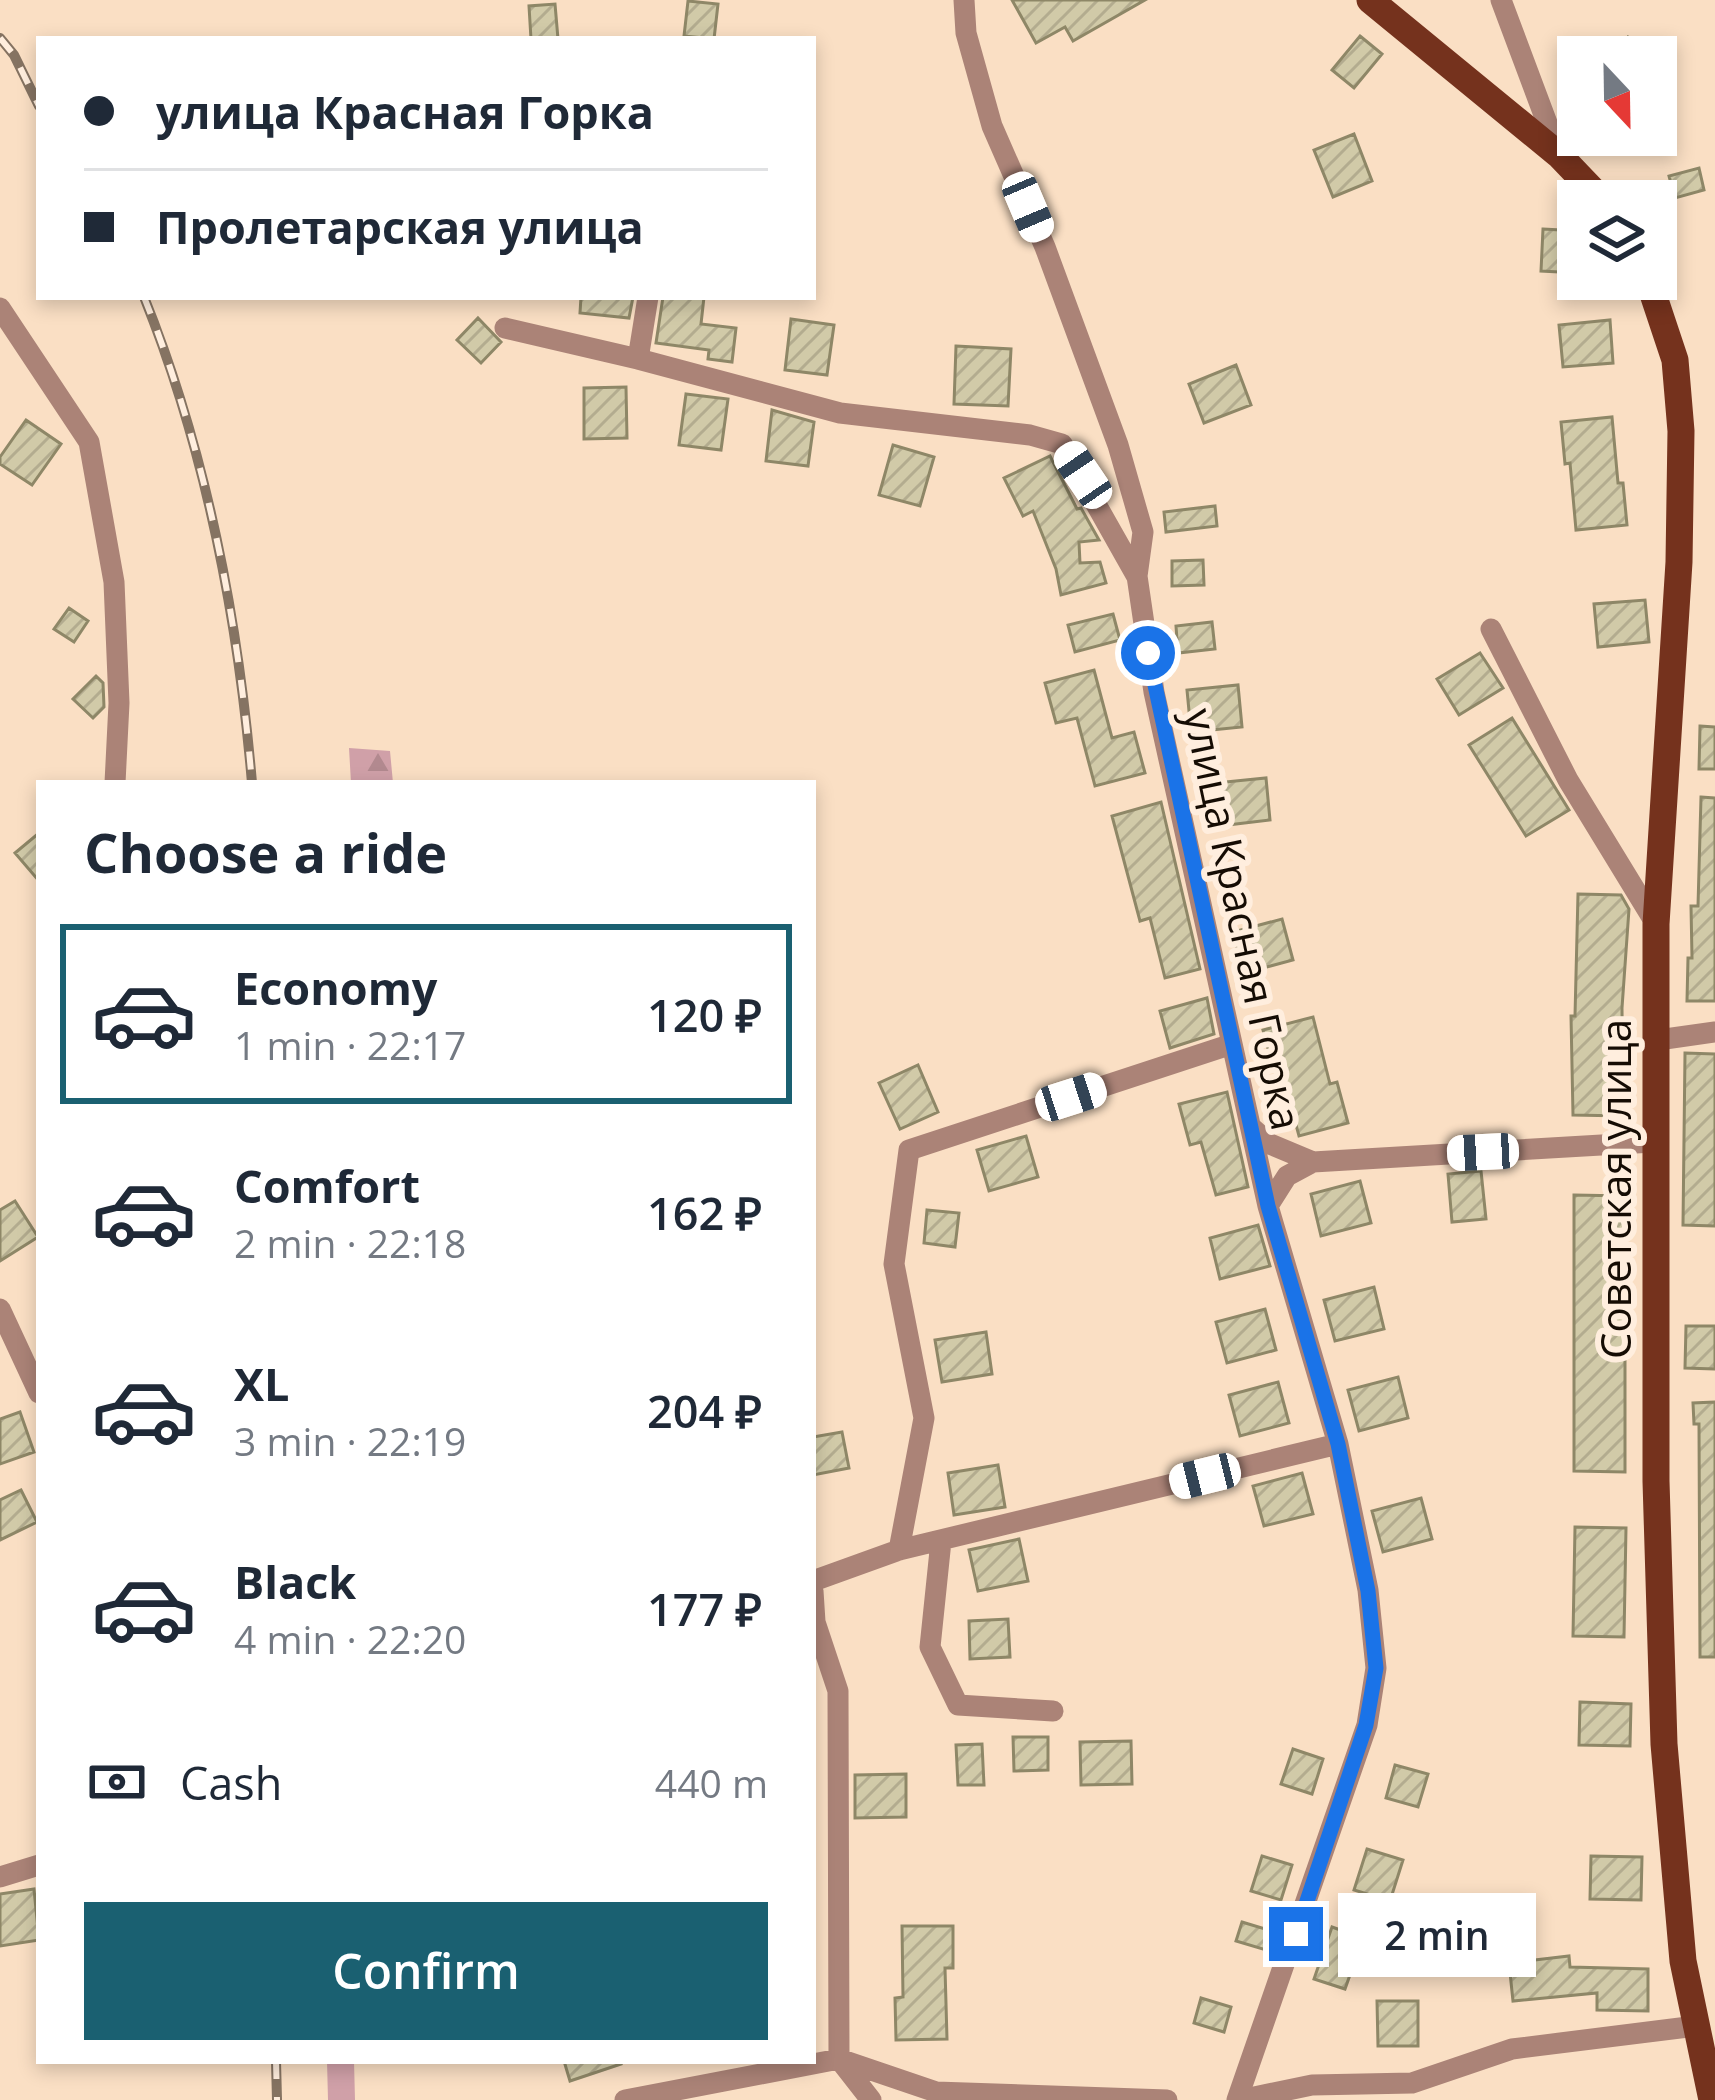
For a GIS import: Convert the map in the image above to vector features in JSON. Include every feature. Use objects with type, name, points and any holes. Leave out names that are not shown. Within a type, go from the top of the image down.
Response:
[{"type":"main road","points":[[1370,0],[1557,152]]},
{"type":"main road","points":[[1561,156],[1584,180]]},
{"type":"main road","name":"Советская улица","points":[[1655,300],[1675,360],[1681,431],[1678,562],[1656,924],[1653,1142],[1664,1744],[1683,1961],[1712,2100]]},
{"type":"street","name":"улица Красная Горка","points":[[964,0],[966,32],[992,126],[1045,247],[1118,446],[1143,532],[1137,576],[1154,692],[1268,1206],[1338,1444],[1368,1591],[1376,1668],[1366,1725],[1238,2100]]},
{"type":"street","points":[[1502,0],[1557,149]]},
{"type":"street","points":[[638,359],[647,300]]},
{"type":"street","points":[[0,308],[88,442],[114,582],[115,780]]},
{"type":"street","points":[[506,328],[840,413],[1030,435],[1062,444],[1137,576]]},
{"type":"street","points":[[1491,629],[1568,780],[1656,924]]},
{"type":"street","points":[[1658,1040],[1715,1032]]},
{"type":"street","points":[[899,1550],[924,1418],[894,1264],[909,1150],[1232,1044]]},
{"type":"street","points":[[1250,1126],[1270,1144],[1313,1162]]},
{"type":"street","points":[[1268,1206],[1287,1176],[1313,1162],[1653,1142]]},
{"type":"street","points":[[0,1309],[36,1387]]},
{"type":"street","points":[[816,1580],[899,1550],[1338,1444]]},
{"type":"street","points":[[940,1540],[930,1647],[958,1705],[1053,1711]]},
{"type":"street","points":[[816,1625],[838,1691],[838,2059],[872,2100]]},
{"type":"street","points":[[0,1877],[36,1865]]},
{"type":"street","points":[[1238,2100],[1312,2085],[1412,2092],[1512,2049],[1696,2026]]},
{"type":"street","points":[[816,2063],[838,2059],[936,2092],[1167,2100]]},
{"type":"street","points":[[625,2100],[812,2064]]},
{"type":"green space","points":[[349,748],[390,751],[393,780],[351,780]]},
{"type":"green space","points":[[327,2064],[354,2064],[355,2100],[328,2100]]},
{"type":"building","points":[[1012,0],[1145,0],[1073,41],[1065,27],[1036,43]]},
{"type":"building","points":[[688,1],[718,4],[714,36],[684,36]]},
{"type":"building","points":[[555,4],[558,36],[531,36],[529,6]]},
{"type":"building","points":[[1360,36],[1382,54],[1354,88],[1332,70]]},
{"type":"building","points":[[1354,134],[1372,181],[1333,197],[1314,150]]},
{"type":"building","points":[[1699,168],[1704,190],[1677,197],[1677,180],[1669,176]]},
{"type":"building","points":[[1543,229],[1557,230],[1557,272],[1541,271]]},
{"type":"building","points":[[581,300],[632,300],[629,318],[580,313]]},
{"type":"building","points":[[663,300],[704,300],[701,324],[736,328],[732,362],[708,359],[709,350],[656,343]]},
{"type":"building","points":[[478,318],[501,342],[481,363],[457,340]]},
{"type":"building","points":[[791,319],[834,325],[827,375],[785,370]]},
{"type":"building","points":[[1610,320],[1613,363],[1563,367],[1559,325]]},
{"type":"building","points":[[956,346],[1011,349],[1008,406],[954,404]]},
{"type":"building","points":[[1236,365],[1251,405],[1204,423],[1189,384]]},
{"type":"building","points":[[626,387],[627,438],[584,439],[584,388]]},
{"type":"building","points":[[686,394],[728,399],[721,450],[679,445]]},
{"type":"building","points":[[772,410],[814,422],[808,466],[766,461]]},
{"type":"building","points":[[1612,417],[1627,525],[1576,530],[1561,422]]},
{"type":"building","points":[[26,420],[61,444],[32,485],[0,464]]},
{"type":"building","points":[[893,445],[934,457],[920,506],[879,495]]},
{"type":"building","points":[[1050,456],[1099,540],[1079,542],[1080,563],[1100,562],[1106,583],[1061,595],[1033,511],[1023,516],[1004,478]]},
{"type":"building","points":[[1215,506],[1217,526],[1166,532],[1164,512]]},
{"type":"building","points":[[1203,560],[1204,585],[1172,586],[1172,561]]},
{"type":"building","points":[[1645,600],[1649,642],[1598,647],[1594,604]]},
{"type":"building","points":[[69,608],[88,621],[74,642],[54,629]]},
{"type":"building","points":[[1113,614],[1120,640],[1075,652],[1068,625]]},
{"type":"building","points":[[1212,622],[1215,649],[1178,653],[1176,626]]},
{"type":"building","points":[[1480,653],[1503,688],[1459,715],[1437,679]]},
{"type":"building","points":[[1094,670],[1112,738],[1134,732],[1145,773],[1095,786],[1077,718],[1056,723],[1045,683]]},
{"type":"building","points":[[96,676],[103,683],[104,707],[93,718],[73,699]]},
{"type":"building","points":[[1238,685],[1242,727],[1191,732],[1187,690]]},
{"type":"building","points":[[1512,718],[1569,810],[1526,836],[1469,745]]},
{"type":"building","points":[[1700,726],[1715,727],[1715,769],[1699,769]]},
{"type":"building","points":[[1266,778],[1270,820],[1219,826],[1215,783]]},
{"type":"building","points":[[1701,797],[1715,798],[1715,1001],[1687,1001],[1691,906],[1698,906]]},
{"type":"building","points":[[1161,802],[1200,969],[1165,978],[1150,918],[1140,921],[1112,816]]},
{"type":"building","points":[[36,836],[36,878],[15,853]]},
{"type":"building","points":[[1578,894],[1621,895],[1629,909],[1622,1008],[1623,1116],[1573,1115],[1571,1016],[1575,1016]]},
{"type":"building","points":[[1282,919],[1293,960],[1263,968],[1260,953],[1240,959],[1233,932]]},
{"type":"building","points":[[1207,998],[1214,1034],[1170,1048],[1160,1011]]},
{"type":"building","points":[[1313,1017],[1330,1084],[1337,1082],[1348,1123],[1299,1136],[1281,1069],[1274,1071],[1263,1030]]},
{"type":"building","points":[[1685,1053],[1715,1054],[1715,1226],[1683,1225]]},
{"type":"building","points":[[918,1065],[938,1112],[900,1129],[879,1083]]},
{"type":"building","points":[[1227,1092],[1248,1187],[1216,1195],[1201,1142],[1190,1145],[1179,1104]]},
{"type":"building","points":[[1026,1136],[1038,1177],[989,1191],[977,1150]]},
{"type":"building","points":[[1481,1171],[1486,1219],[1452,1222],[1448,1174]]},
{"type":"building","points":[[1360,1181],[1371,1223],[1321,1236],[1311,1194]]},
{"type":"building","points":[[1574,1195],[1625,1196],[1625,1472],[1574,1471]]},
{"type":"building","points":[[15,1201],[36,1238],[0,1261],[0,1210]]},
{"type":"building","points":[[927,1210],[959,1213],[955,1247],[924,1243]]},
{"type":"building","points":[[1258,1225],[1270,1266],[1220,1279],[1210,1238]]},
{"type":"building","points":[[1374,1287],[1384,1329],[1335,1341],[1324,1300]]},
{"type":"building","points":[[1265,1309],[1276,1350],[1227,1363],[1216,1322]]},
{"type":"building","points":[[1686,1326],[1715,1326],[1715,1369],[1685,1368]]},
{"type":"building","points":[[986,1332],[992,1374],[942,1382],[935,1340]]},
{"type":"building","points":[[1398,1377],[1408,1418],[1359,1431],[1348,1390]]},
{"type":"building","points":[[1278,1382],[1289,1423],[1240,1436],[1229,1395]]},
{"type":"building","points":[[1715,1402],[1715,1657],[1700,1657],[1699,1424],[1694,1424],[1693,1403]]},
{"type":"building","points":[[20,1412],[34,1452],[0,1464],[0,1419]]},
{"type":"building","points":[[842,1432],[849,1468],[816,1474],[816,1436]]},
{"type":"building","points":[[998,1465],[1005,1507],[954,1515],[948,1473]]},
{"type":"building","points":[[1302,1473],[1313,1514],[1264,1526],[1253,1486]]},
{"type":"building","points":[[21,1490],[36,1522],[0,1540],[0,1500]]},
{"type":"building","points":[[1421,1498],[1432,1539],[1383,1552],[1372,1511]]},
{"type":"building","points":[[1575,1527],[1626,1528],[1624,1637],[1573,1636]]},
{"type":"building","points":[[1019,1539],[1028,1581],[978,1591],[969,1550]]},
{"type":"building","points":[[1008,1619],[1010,1657],[970,1659],[969,1621]]},
{"type":"building","points":[[1580,1702],[1631,1704],[1630,1746],[1579,1745]]},
{"type":"building","points":[[1013,1737],[1048,1737],[1048,1770],[1014,1771]]},
{"type":"building","points":[[1131,1741],[1132,1784],[1081,1785],[1080,1742]]},
{"type":"building","points":[[982,1744],[984,1785],[958,1785],[956,1745]]},
{"type":"building","points":[[1293,1749],[1323,1759],[1312,1794],[1281,1784]]},
{"type":"building","points":[[1395,1765],[1428,1774],[1418,1807],[1386,1798]]},
{"type":"building","points":[[906,1774],[906,1817],[855,1818],[855,1775]]},
{"type":"building","points":[[1367,1849],[1403,1860],[1390,1901],[1354,1890]]},
{"type":"building","points":[[1262,1856],[1292,1865],[1281,1900],[1251,1891]]},
{"type":"building","points":[[1591,1856],[1642,1857],[1641,1900],[1590,1899]]},
{"type":"building","points":[[34,1889],[36,1940],[0,1946],[0,1894]]},
{"type":"building","points":[[1242,1922],[1272,1931],[1266,1950],[1236,1941]]},
{"type":"building","points":[[902,1926],[953,1926],[953,1968],[945,1968],[947,2039],[896,2040],[895,1998],[903,1997]]},
{"type":"building","points":[[1332,1927],[1363,1938],[1345,1989],[1314,1979]]},
{"type":"building","points":[[1569,1956],[1570,1967],[1648,1969],[1648,2011],[1597,2010],[1597,1993],[1513,2001],[1509,1963]]},
{"type":"building","points":[[1201,1998],[1231,2007],[1224,2032],[1194,2023]]},
{"type":"building","points":[[1377,2001],[1418,2001],[1418,2046],[1378,2046]]},
{"type":"building","points":[[565,2064],[621,2064],[570,2081]]},
{"type":"railway","points":[[0,38],[36,100]]},
{"type":"railway","points":[[145,300],[185,415],[216,536],[238,659],[252,780]]},
{"type":"railway","points":[[276,2064],[277,2100]]},
{"type":"route","points":[[1148,653],[1268,1206],[1338,1444],[1368,1591],[1376,1668],[1366,1725],[1296,1934]]}]
